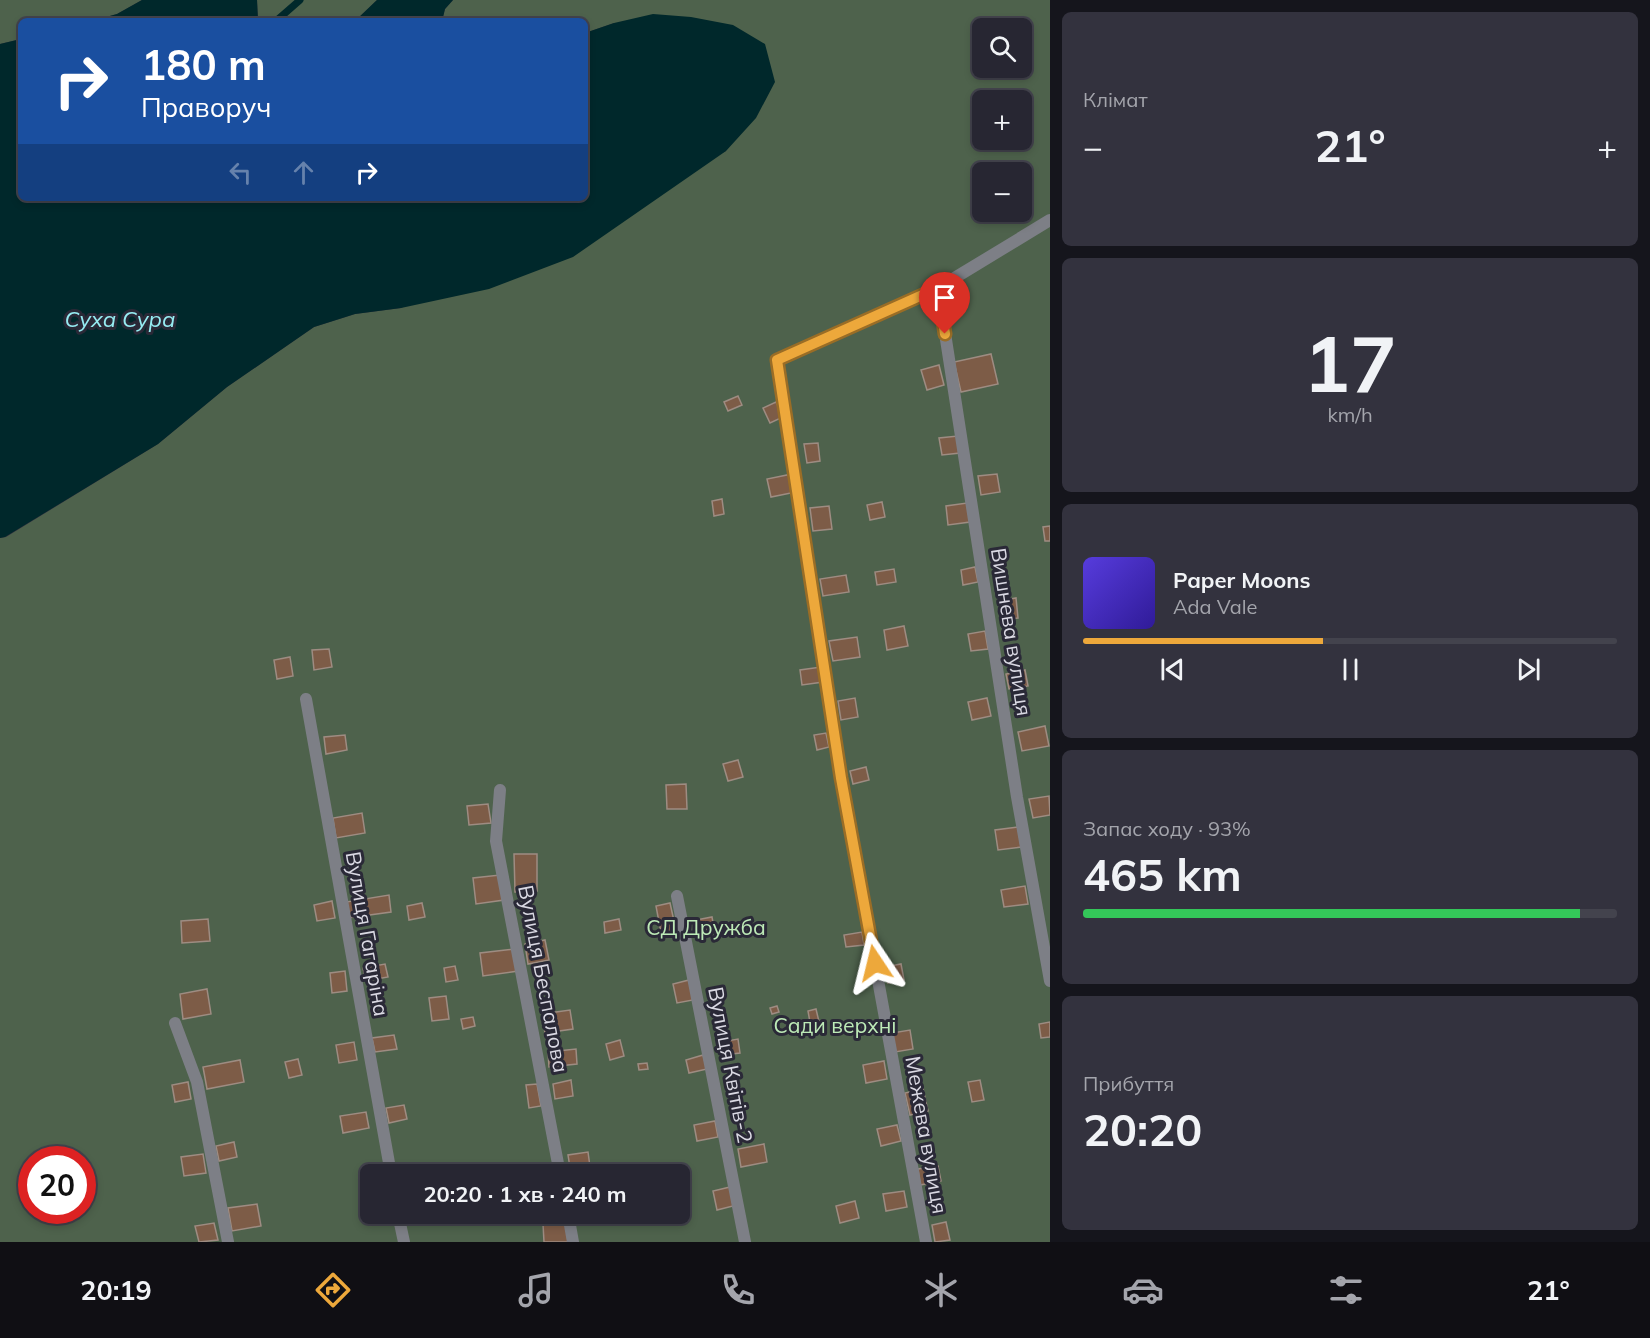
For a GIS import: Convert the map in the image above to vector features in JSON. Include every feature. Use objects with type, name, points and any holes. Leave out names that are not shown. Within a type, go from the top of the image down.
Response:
[{"type":"lane","points":[[938,288],[1050,220]]},
{"type":"lane","name":"Межева вулиця","points":[[926,1242],[841,778],[777,360],[938,288]]},
{"type":"lane","name":"Вишнева вулиця","points":[[938,288],[1017,797],[1050,981]]},
{"type":"lane","name":"Вулиця Гагаріна","points":[[306,699],[389,1164]]},
{"type":"lane","name":"Вулиця Беспалова","points":[[500,789],[496,841],[558,1164]]},
{"type":"lane","name":"Вулиця Квітів-2","points":[[677,896],[745,1242]]},
{"type":"lane","points":[[175,1023],[197,1082],[228,1242]]},
{"type":"lane","points":[[400,1224],[404,1242]]},
{"type":"lane","points":[[570,1224],[573,1242]]},
{"type":"green space","points":[[0,0],[142,0],[117,14],[103,18],[18,18],[18,40],[0,44]]},
{"type":"green space","points":[[257,0],[377,0],[358,18],[258,18]]},
{"type":"green space","points":[[453,0],[1050,0],[1050,1242],[0,1242],[0,538],[6,537],[158,444],[227,387],[314,327],[355,314],[401,308],[726,151],[614,23],[588,32],[588,18],[443,18],[445,9]]},
{"type":"water","points":[[142,0],[257,0],[258,18],[103,18],[117,14]]},
{"type":"water","points":[[377,0],[453,0],[445,9],[443,18],[358,18]]},
{"type":"water","name":"Суха Сура","points":[[653,14],[691,17],[733,25],[765,44],[775,82],[756,118],[726,151],[573,257],[489,289],[401,308],[355,314],[314,327],[227,387],[158,444],[0,538],[0,44],[18,40],[18,201],[588,201],[588,32]]},
{"type":"building","points":[[991,354],[998,384],[961,392],[954,362]]},
{"type":"building","points":[[939,365],[944,385],[927,390],[921,370]]},
{"type":"building","points":[[738,396],[742,405],[728,411],[724,402]]},
{"type":"building","points":[[776,402],[783,417],[770,423],[763,408]]},
{"type":"building","points":[[958,436],[960,453],[942,455],[939,438]]},
{"type":"building","points":[[818,443],[820,461],[807,463],[804,444]]},
{"type":"building","points":[[792,474],[796,492],[771,497],[767,479]]},
{"type":"building","points":[[997,474],[1000,492],[981,495],[978,476]]},
{"type":"building","points":[[722,499],[724,514],[714,516],[712,501]]},
{"type":"building","points":[[882,502],[885,517],[870,520],[867,505]]},
{"type":"building","points":[[967,503],[970,522],[948,525],[946,506]]},
{"type":"building","points":[[829,506],[832,529],[813,531],[810,508]]},
{"type":"building","points":[[1050,526],[1050,541],[1045,541],[1043,527]]},
{"type":"building","points":[[975,567],[978,582],[963,585],[961,570]]},
{"type":"building","points":[[894,569],[896,582],[877,585],[875,572]]},
{"type":"building","points":[[846,575],[849,592],[823,596],[820,579]]},
{"type":"building","points":[[1016,598],[1018,618],[1002,620],[999,601]]},
{"type":"building","points":[[904,626],[908,646],[887,650],[884,630]]},
{"type":"building","points":[[985,631],[988,649],[971,651],[968,634]]},
{"type":"building","points":[[857,637],[860,657],[833,661],[829,641]]},
{"type":"building","points":[[329,649],[332,667],[314,670],[312,650]]},
{"type":"building","points":[[290,657],[293,676],[277,679],[274,660]]},
{"type":"building","points":[[821,667],[823,682],[802,685],[800,670]]},
{"type":"building","points":[[1025,670],[1028,686],[1009,689],[1006,674]]},
{"type":"building","points":[[855,698],[858,717],[841,720],[838,701]]},
{"type":"building","points":[[987,698],[991,716],[972,720],[968,702]]},
{"type":"building","points":[[1045,726],[1049,746],[1022,751],[1018,732]]},
{"type":"building","points":[[826,733],[829,747],[817,750],[814,735]]},
{"type":"building","points":[[345,735],[347,750],[326,754],[324,737]]},
{"type":"building","points":[[738,760],[743,777],[728,781],[723,764]]},
{"type":"building","points":[[866,767],[869,780],[853,784],[850,771]]},
{"type":"building","points":[[686,784],[687,809],[667,809],[666,785]]},
{"type":"building","points":[[1049,796],[1050,815],[1033,818],[1029,799]]},
{"type":"building","points":[[488,804],[491,823],[469,825],[467,806]]},
{"type":"building","points":[[362,813],[365,833],[336,838],[333,818]]},
{"type":"building","points":[[1018,827],[1021,847],[998,850],[995,830]]},
{"type":"building","points":[[514,854],[537,854],[537,891],[515,892]]},
{"type":"building","points":[[500,875],[504,900],[476,904],[473,878]]},
{"type":"building","points":[[1025,886],[1028,904],[1004,907],[1001,890]]},
{"type":"building","points":[[389,895],[391,912],[348,918],[346,902]]},
{"type":"building","points":[[332,901],[335,918],[317,921],[314,905]]},
{"type":"building","points":[[422,903],[425,917],[409,920],[407,906]]},
{"type":"building","points":[[670,903],[676,930],[661,933],[656,906]]},
{"type":"building","points":[[712,917],[714,928],[698,931],[696,920]]},
{"type":"building","points":[[208,919],[210,941],[182,943],[181,921]]},
{"type":"building","points":[[619,919],[621,930],[605,933],[604,922]]},
{"type":"building","points":[[862,932],[864,945],[846,947],[844,935]]},
{"type":"building","points":[[545,940],[549,960],[528,964],[525,944]]},
{"type":"building","points":[[515,949],[518,971],[483,976],[480,953]]},
{"type":"building","points":[[385,964],[388,977],[366,981],[363,968]]},
{"type":"building","points":[[901,964],[904,980],[888,983],[885,967]]},
{"type":"building","points":[[455,966],[458,980],[446,982],[444,968]]},
{"type":"building","points":[[345,971],[347,991],[332,993],[330,973]]},
{"type":"building","points":[[689,980],[693,1000],[677,1003],[673,984]]},
{"type":"building","points":[[207,989],[211,1014],[183,1019],[180,994]]},
{"type":"building","points":[[446,996],[449,1019],[432,1021],[429,998]]},
{"type":"building","points":[[777,1006],[779,1012],[772,1014],[770,1008]]},
{"type":"building","points":[[816,1009],[820,1026],[811,1028],[808,1011]]},
{"type":"building","points":[[570,1010],[573,1029],[545,1033],[542,1014]]},
{"type":"building","points":[[473,1017],[475,1026],[463,1029],[461,1019]]},
{"type":"building","points":[[1050,1022],[1050,1037],[1041,1038],[1039,1024]]},
{"type":"building","points":[[910,1030],[913,1049],[895,1052],[892,1033]]},
{"type":"building","points":[[394,1035],[397,1049],[375,1052],[372,1038]]},
{"type":"building","points":[[738,1039],[740,1053],[723,1055],[721,1042]]},
{"type":"building","points":[[620,1040],[624,1056],[610,1060],[606,1044]]},
{"type":"building","points":[[354,1042],[357,1060],[339,1063],[336,1045]]},
{"type":"building","points":[[576,1049],[577,1064],[549,1067],[548,1052]]},
{"type":"building","points":[[703,1055],[707,1069],[689,1073],[686,1060]]},
{"type":"building","points":[[298,1059],[302,1075],[289,1078],[285,1062]]},
{"type":"building","points":[[240,1060],[244,1082],[207,1089],[203,1067]]},
{"type":"building","points":[[884,1061],[887,1079],[866,1083],[863,1065]]},
{"type":"building","points":[[647,1063],[648,1069],[639,1070],[638,1064]]},
{"type":"building","points":[[571,1080],[573,1096],[555,1099],[553,1084]]},
{"type":"building","points":[[980,1080],[984,1100],[972,1102],[968,1082]]},
{"type":"building","points":[[188,1082],[191,1099],[175,1102],[172,1085]]},
{"type":"building","points":[[537,1084],[541,1106],[529,1108],[526,1085]]},
{"type":"building","points":[[923,1089],[928,1111],[910,1115],[905,1093]]},
{"type":"building","points":[[404,1105],[407,1119],[389,1123],[386,1108]]},
{"type":"building","points":[[366,1112],[369,1128],[343,1133],[340,1116]]},
{"type":"building","points":[[715,1121],[718,1137],[697,1141],[694,1125]]},
{"type":"building","points":[[897,1125],[901,1141],[881,1146],[877,1129]]},
{"type":"building","points":[[234,1142],[237,1157],[219,1161],[216,1146]]},
{"type":"building","points":[[764,1144],[767,1162],[741,1167],[738,1149]]},
{"type":"building","points":[[588,1152],[590,1164],[569,1164],[568,1155]]},
{"type":"building","points":[[203,1154],[206,1173],[184,1176],[181,1157]]},
{"type":"building","points":[[938,1166],[941,1181],[920,1185],[918,1169]]},
{"type":"building","points":[[730,1187],[733,1206],[717,1210],[713,1191]]},
{"type":"building","points":[[904,1191],[907,1207],[886,1211],[883,1194]]},
{"type":"building","points":[[855,1201],[859,1218],[840,1223],[836,1206]]},
{"type":"building","points":[[257,1204],[261,1226],[232,1231],[228,1208]]},
{"type":"building","points":[[946,1222],[950,1240],[935,1242],[932,1225]]},
{"type":"building","points":[[214,1223],[218,1240],[199,1242],[195,1226]]},
{"type":"building","points":[[543,1224],[566,1224],[568,1242],[544,1242]]},
{"type":"waterway","points":[[279,18],[300,0]]},
{"type":"route","points":[[875,963],[841,778],[777,360],[938,288],[945,334]]},
{"type":"park label","name":"СД Дружба","points":[[706,928]]},
{"type":"park label","name":"Сади верхні","points":[[835,1026]]}]
